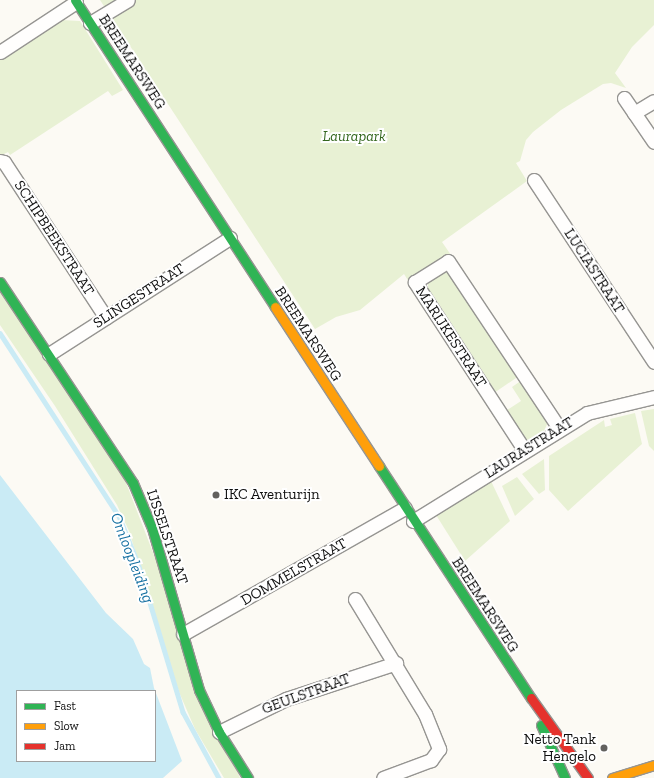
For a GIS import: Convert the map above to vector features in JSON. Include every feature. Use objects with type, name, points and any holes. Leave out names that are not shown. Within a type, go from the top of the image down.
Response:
[{"type":"street","points":[[90,23],[128,0]]},
{"type":"street","points":[[0,52],[75,1]]},
{"type":"street","name":"BREEMARSWEG","points":[[75,1],[519,682],[588,778]]},
{"type":"street","points":[[624,98],[654,142]]},
{"type":"street","points":[[634,113],[654,101]]},
{"type":"street","name":"SCHIPBEEKSTRAAT","points":[[0,161],[4,162],[106,318]]},
{"type":"street","name":"LUCIASTRAAT","points":[[534,180],[654,362]]},
{"type":"street","name":"SLINGESTRAAT","points":[[49,354],[230,238]]},
{"type":"street","name":"MARIJKESTRAAT","points":[[525,451],[415,282],[448,261],[559,428]]},
{"type":"street","name":"IJSSELSTRAAT","points":[[0,282],[133,482],[152,528],[199,690],[219,732],[248,778]]},
{"type":"street","name":"LAURASTRAAT","points":[[413,521],[559,428],[602,408],[654,397]]},
{"type":"street","name":"DOMMELSTRAAT","points":[[183,634],[405,508]]},
{"type":"street","points":[[355,599],[396,663],[425,714],[439,749],[432,760],[383,778]]},
{"type":"street","name":"GEULSTRAAT","points":[[219,732],[286,698],[396,663]]},
{"type":"street","name":"BREEMARSWEG","points":[[519,682],[565,778]]},
{"type":"street","points":[[612,778],[654,766]]},
{"type":"green space","name":"Laurapark","points":[[100,0],[654,0],[654,25],[632,47],[615,73],[626,88],[611,83],[603,84],[561,110],[533,132],[526,140],[520,161],[516,163],[527,181],[442,242],[451,255],[409,282],[404,274],[360,310],[336,317],[315,329]]},
{"type":"green space","points":[[61,20],[80,21],[123,90],[112,96],[108,91],[10,155],[8,152],[0,156],[0,60]]},
{"type":"green space","points":[[442,272],[450,273],[519,376],[494,393],[494,389],[433,295],[428,294],[428,281]]},
{"type":"green space","points":[[0,289],[125,480],[240,778],[224,778],[195,729],[179,692],[129,531],[117,505],[55,406],[0,325]]},
{"type":"green space","points":[[522,380],[548,422],[544,431],[529,440],[522,438],[504,412],[521,401],[512,387]]},
{"type":"green space","points":[[654,409],[654,451],[649,446],[641,411]]},
{"type":"green space","points":[[635,413],[642,444],[568,511],[549,490],[549,456],[604,420],[605,427],[612,425],[610,419]]},
{"type":"green space","points":[[544,459],[545,490],[539,494],[522,474]]},
{"type":"green space","points":[[517,477],[534,499],[515,516],[502,486]]},
{"type":"green space","points":[[490,479],[510,521],[465,561],[436,515]]},
{"type":"water","points":[[0,475],[106,613],[133,639],[144,664],[150,668],[155,690],[16,690],[16,762],[156,762],[156,693],[182,761],[163,778],[0,778]]},
{"type":"waterway","name":"Omloopleiding","points":[[0,333],[119,516],[138,563],[183,712],[219,778]]},
{"type":"traffic: fast","points":[[75,0],[275,307]]},
{"type":"traffic: fast","points":[[0,282],[133,483],[152,528],[199,690],[219,732],[248,778]]},
{"type":"traffic: fast","points":[[379,466],[531,698]]},
{"type":"traffic: fast","points":[[541,725],[565,778]]},
{"type":"traffic: slow","points":[[275,307],[379,466]]},
{"type":"traffic: slow","points":[[612,778],[654,765]]},
{"type":"traffic: jam","points":[[531,698],[588,778]]},
{"type":"place","name":"IKC Aventurijn","points":[[216,495]]},
{"type":"place","name":"Netto Tank Hengelo","points":[[604,748]]}]
